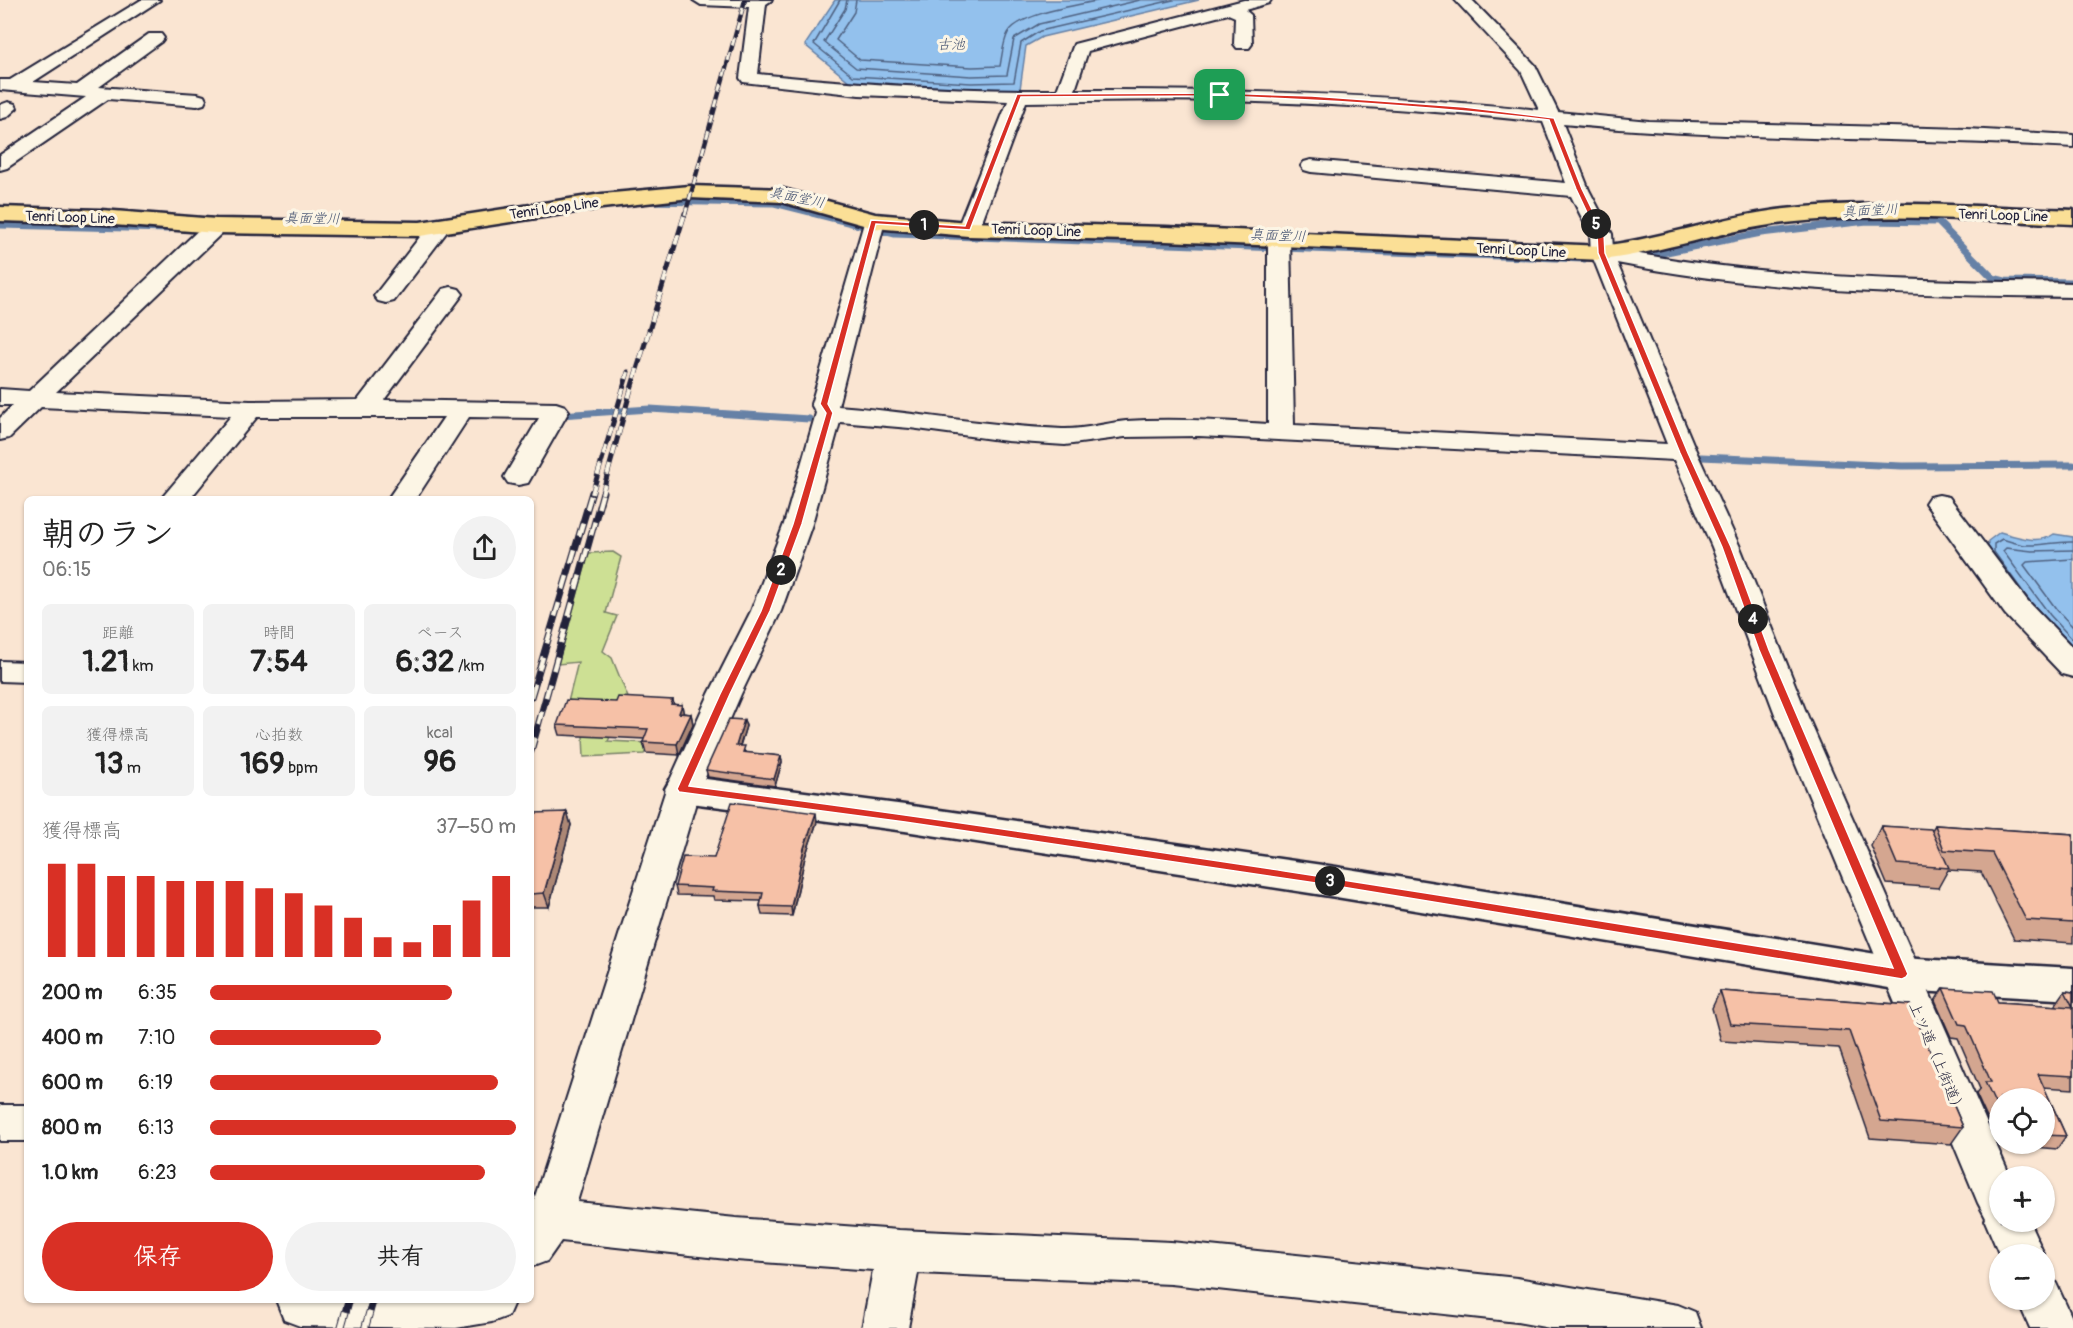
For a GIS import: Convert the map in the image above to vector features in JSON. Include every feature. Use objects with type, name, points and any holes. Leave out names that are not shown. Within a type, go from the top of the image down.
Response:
[{"type":"main road","name":"Tenri Loop Line","points":[[0,214],[101,217],[216,226],[420,228],[602,201],[690,192],[783,196],[874,221],[968,229],[1602,253],[1637,249],[1724,227],[1783,216],[1857,209],[2073,217]]},
{"type":"main road","points":[[683,789],[905,818],[1336,882],[1902,974],[2073,984]]},
{"type":"street","points":[[7,86],[152,0]]},
{"type":"street","points":[[701,0],[761,1],[749,78],[859,90],[1019,96],[1220,95],[1312,98],[1464,108],[1649,128],[1967,135],[2073,141]]},
{"type":"street","points":[[1064,96],[1080,48],[1263,0]]},
{"type":"street","name":"上ツ道（上街道）","points":[[1463,0],[1529,69],[1579,189],[1601,234],[1602,253],[1684,453],[1726,547],[1768,659],[1989,1177]]},
{"type":"street","points":[[1231,9],[1243,15],[1244,44]]},
{"type":"street","points":[[80,92],[155,38]]},
{"type":"street","points":[[7,86],[197,100]]},
{"type":"street","points":[[0,164],[103,94]]},
{"type":"street","points":[[968,229],[1019,96]]},
{"type":"street","points":[[1311,166],[1579,189]]},
{"type":"street","points":[[874,221],[824,404],[830,413],[798,524],[766,611],[725,694],[683,789],[540,1232],[736,1239],[899,1251],[1171,1263],[1517,1299],[1678,1328]]},
{"type":"street","points":[[386,296],[441,225]]},
{"type":"street","points":[[0,432],[216,226]]},
{"type":"street","points":[[1279,239],[1281,433]]},
{"type":"street","points":[[1602,253],[1633,260],[1778,280],[1957,288],[2073,290]]},
{"type":"street","points":[[365,408],[451,294]]},
{"type":"street","points":[[0,397],[250,409],[556,411],[518,477]]},
{"type":"street","points":[[177,496],[250,409]]},
{"type":"street","points":[[404,496],[462,409]]},
{"type":"street","points":[[830,413],[910,420],[1007,433],[1065,437],[1125,429],[1200,428],[1684,453]]},
{"type":"street","points":[[1940,503],[2016,607],[2073,667]]},
{"type":"street","points":[[0,671],[24,672]]},
{"type":"street","points":[[0,1123],[24,1123]]},
{"type":"street","points":[[885,1328],[899,1251]]},
{"type":"street","points":[[300,1303],[417,1312],[473,1303]]},
{"type":"street","points":[[2045,1310],[2053,1328]]},
{"type":"green space","points":[[613,552],[621,557],[606,613],[617,616],[603,651],[612,658],[629,700],[608,741],[650,743],[644,754],[584,757],[583,736],[566,710],[578,662],[558,664],[589,553]]},
{"type":"water","name":"古池","points":[[835,0],[1199,0],[1042,37],[1026,46],[1020,89],[971,89],[850,82],[805,45]]},
{"type":"water","points":[[2000,532],[2035,540],[2054,534],[2073,537],[2073,661],[1988,554],[1988,541]]},
{"type":"building","points":[[618,697],[673,700],[671,704],[682,705],[679,713],[691,714],[677,744],[643,742],[648,729],[557,725],[566,700],[616,702]]},
{"type":"building","points":[[729,719],[744,720],[736,746],[745,746],[743,752],[781,756],[774,779],[706,770]]},
{"type":"building","points":[[732,802],[816,813],[804,848],[791,907],[760,906],[763,893],[712,891],[713,888],[675,886],[683,857],[714,858]]},
{"type":"building","points":[[567,812],[544,893],[534,894],[534,813]]},
{"type":"building","points":[[1935,825],[2073,834],[2073,923],[2026,920],[1992,853],[1944,850]]},
{"type":"building","points":[[1881,826],[1931,829],[1949,868],[1897,864]]},
{"type":"building","points":[[1943,988],[1993,991],[1998,1002],[2073,1007],[2073,1076],[2038,1074],[2044,1088],[1989,1088],[1989,1091],[1985,1082],[1991,1082],[1966,1025],[1959,1024]]},
{"type":"building","points":[[1720,991],[1910,1005],[1963,1127],[1881,1121],[1849,1031],[1730,1024]]},
{"type":"building","points":[[2065,991],[2073,992],[2073,1007]]},
{"type":"building","points":[[2055,1112],[2066,1136],[2055,1136]]},
{"type":"waterway","name":"真面堂川","points":[[642,202],[774,204],[818,215]]},
{"type":"waterway","name":"真面堂川","points":[[812,213],[895,234],[1584,259]]},
{"type":"waterway","name":"真面堂川","points":[[1647,256],[1761,233],[1867,221],[1938,222],[1993,278],[2005,281],[2073,282]]},
{"type":"waterway","name":"真面堂川","points":[[0,225],[169,229]]},
{"type":"waterway","points":[[560,415],[650,409],[809,419]]},
{"type":"waterway","points":[[1701,457],[1902,466],[2073,465]]},
{"type":"railway","points":[[685,215],[745,0]]},
{"type":"railway","points":[[602,494],[631,389],[685,213]]},
{"type":"railway","points":[[592,494],[628,372]]},
{"type":"railway","points":[[534,687],[592,492]]},
{"type":"railway","points":[[534,740],[603,492]]},
{"type":"railway","points":[[341,1328],[348,1303]]},
{"type":"railway","points":[[365,1328],[372,1303]]},
{"type":"route","points":[[1220,95],[1312,98],[1464,108],[1551,119],[1579,189],[1601,234],[1602,253],[1684,453],[1726,547],[1764,650],[1902,974],[1336,882],[905,818],[683,789],[725,694],[766,611],[798,524],[830,413],[824,404],[874,221],[968,229],[1019,96],[1220,95]]}]
